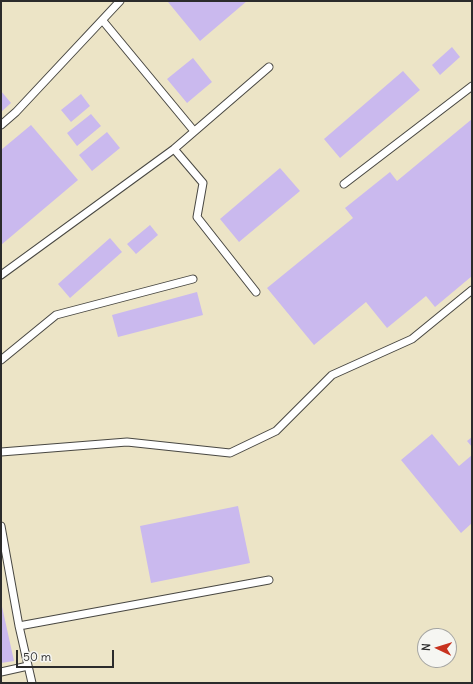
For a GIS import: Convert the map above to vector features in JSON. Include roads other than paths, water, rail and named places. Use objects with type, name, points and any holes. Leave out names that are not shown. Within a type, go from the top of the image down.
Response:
[{"type":"lane","points":[[1,125],[16,112],[120,1]]},
{"type":"lane","points":[[103,20],[194,131]]},
{"type":"lane","points":[[1,275],[174,149],[269,67]]},
{"type":"lane","points":[[344,184],[472,86]]},
{"type":"lane","points":[[174,149],[202,183],[197,217],[256,292]]},
{"type":"lane","points":[[1,360],[56,315],[193,279]]},
{"type":"lane","points":[[1,452],[127,442],[230,453],[276,431],[332,376],[412,339],[472,290]]},
{"type":"lane","points":[[1,526],[18,626],[32,683]]},
{"type":"lane","points":[[18,626],[269,580]]},
{"type":"lane","points":[[1,672],[28,666]]}]
